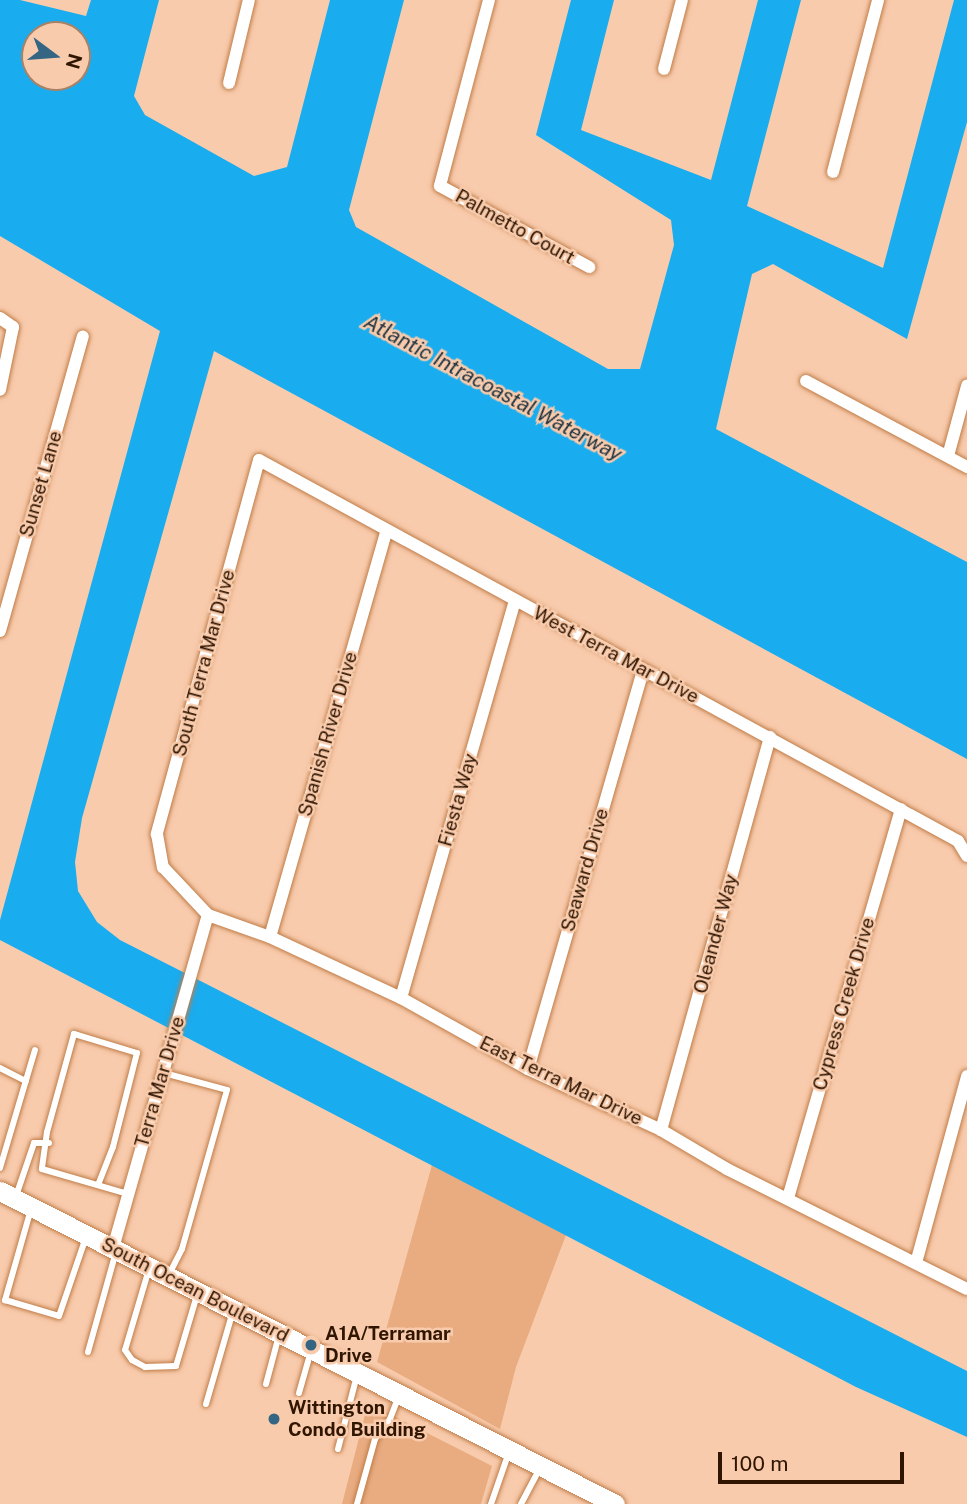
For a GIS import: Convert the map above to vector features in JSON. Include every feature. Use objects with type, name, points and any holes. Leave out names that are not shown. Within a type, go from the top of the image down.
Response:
[{"type":"main road","name":"South Ocean Boulevard","points":[[16,1199],[615,1504]]},
{"type":"street","points":[[229,83],[249,0]]},
{"type":"street","name":"Palmetto Court","points":[[489,0],[440,186],[589,267]]},
{"type":"street","points":[[664,69],[682,0]]},
{"type":"street","points":[[833,172],[878,0]]},
{"type":"street","points":[[0,318],[13,327],[0,390]]},
{"type":"street","name":"Sunset Lane","points":[[0,631],[83,336]]},
{"type":"street","points":[[806,381],[967,467]]},
{"type":"street","points":[[948,456],[967,386]]},
{"type":"street","name":"West Terra Mar Drive","points":[[259,460],[901,809],[958,841],[967,856]]},
{"type":"street","name":"South Terra Mar Drive","points":[[163,867],[157,834],[259,460]]},
{"type":"street","name":"Spanish River Drive","points":[[270,937],[386,531]]},
{"type":"street","name":"Fiesta Way","points":[[401,998],[515,601]]},
{"type":"street","name":"Seaward Drive","points":[[528,1069],[643,670]]},
{"type":"street","name":"Oleander Way","points":[[661,1130],[770,737]]},
{"type":"street","name":"Cypress Creek Drive","points":[[788,1198],[901,809]]},
{"type":"street","name":"East Terra Mar Drive","points":[[163,867],[208,915],[270,937],[401,998],[528,1069],[661,1130],[967,1289]]},
{"type":"street","name":"Terra Mar Drive","points":[[115,1249],[128,1194],[208,915]]},
{"type":"street","points":[[916,1263],[967,1076]]},
{"type":"lane","points":[[98,1185],[117,1135],[137,1053],[74,1034],[47,1132],[49,1143],[42,1169],[128,1194]]},
{"type":"lane","points":[[0,1168],[35,1050]]},
{"type":"lane","points":[[0,1069],[26,1082]]},
{"type":"lane","points":[[162,1072],[227,1090],[182,1249],[159,1271],[125,1350],[145,1367],[176,1366],[198,1292]]},
{"type":"lane","points":[[49,1143],[34,1143],[16,1199],[5,1300],[59,1316],[87,1235]]},
{"type":"lane","points":[[88,1352],[115,1249]]},
{"type":"lane","points":[[206,1404],[233,1310]]},
{"type":"lane","points":[[266,1384],[280,1333]]},
{"type":"lane","points":[[299,1393],[312,1349]]},
{"type":"lane","points":[[338,1449],[358,1373]]},
{"type":"lane","points":[[357,1504],[375,1438],[390,1419],[400,1394]]},
{"type":"lane","points":[[491,1504],[509,1450]]},
{"type":"lane","points":[[521,1504],[541,1466]]},
{"type":"shaded area","points":[[432,1165],[566,1235],[516,1367],[500,1429],[377,1362]]},
{"type":"shaded area","points":[[368,1403],[492,1466],[481,1504],[342,1504]]},
{"type":"water","name":"Atlantic Intracoastal Waterway","points":[[0,0],[20,0],[86,16],[91,0],[159,0],[134,96],[145,115],[254,176],[287,167],[330,0],[404,0],[349,210],[356,227],[608,369],[640,369],[674,245],[671,220],[536,135],[571,0],[614,0],[581,130],[711,180],[758,0],[801,0],[747,206],[883,268],[954,0],[967,0],[967,122],[907,339],[773,264],[752,274],[716,429],[967,562],[967,759],[214,351],[82,818],[75,862],[78,891],[97,922],[120,940],[967,1371],[967,1437],[856,1387],[0,940],[0,920],[160,331],[0,236]]},
{"type":"place","name":"A1A/Terramar Drive","points":[[311,1345]]},
{"type":"place","name":"Wittington Condo Building","points":[[274,1419]]}]
